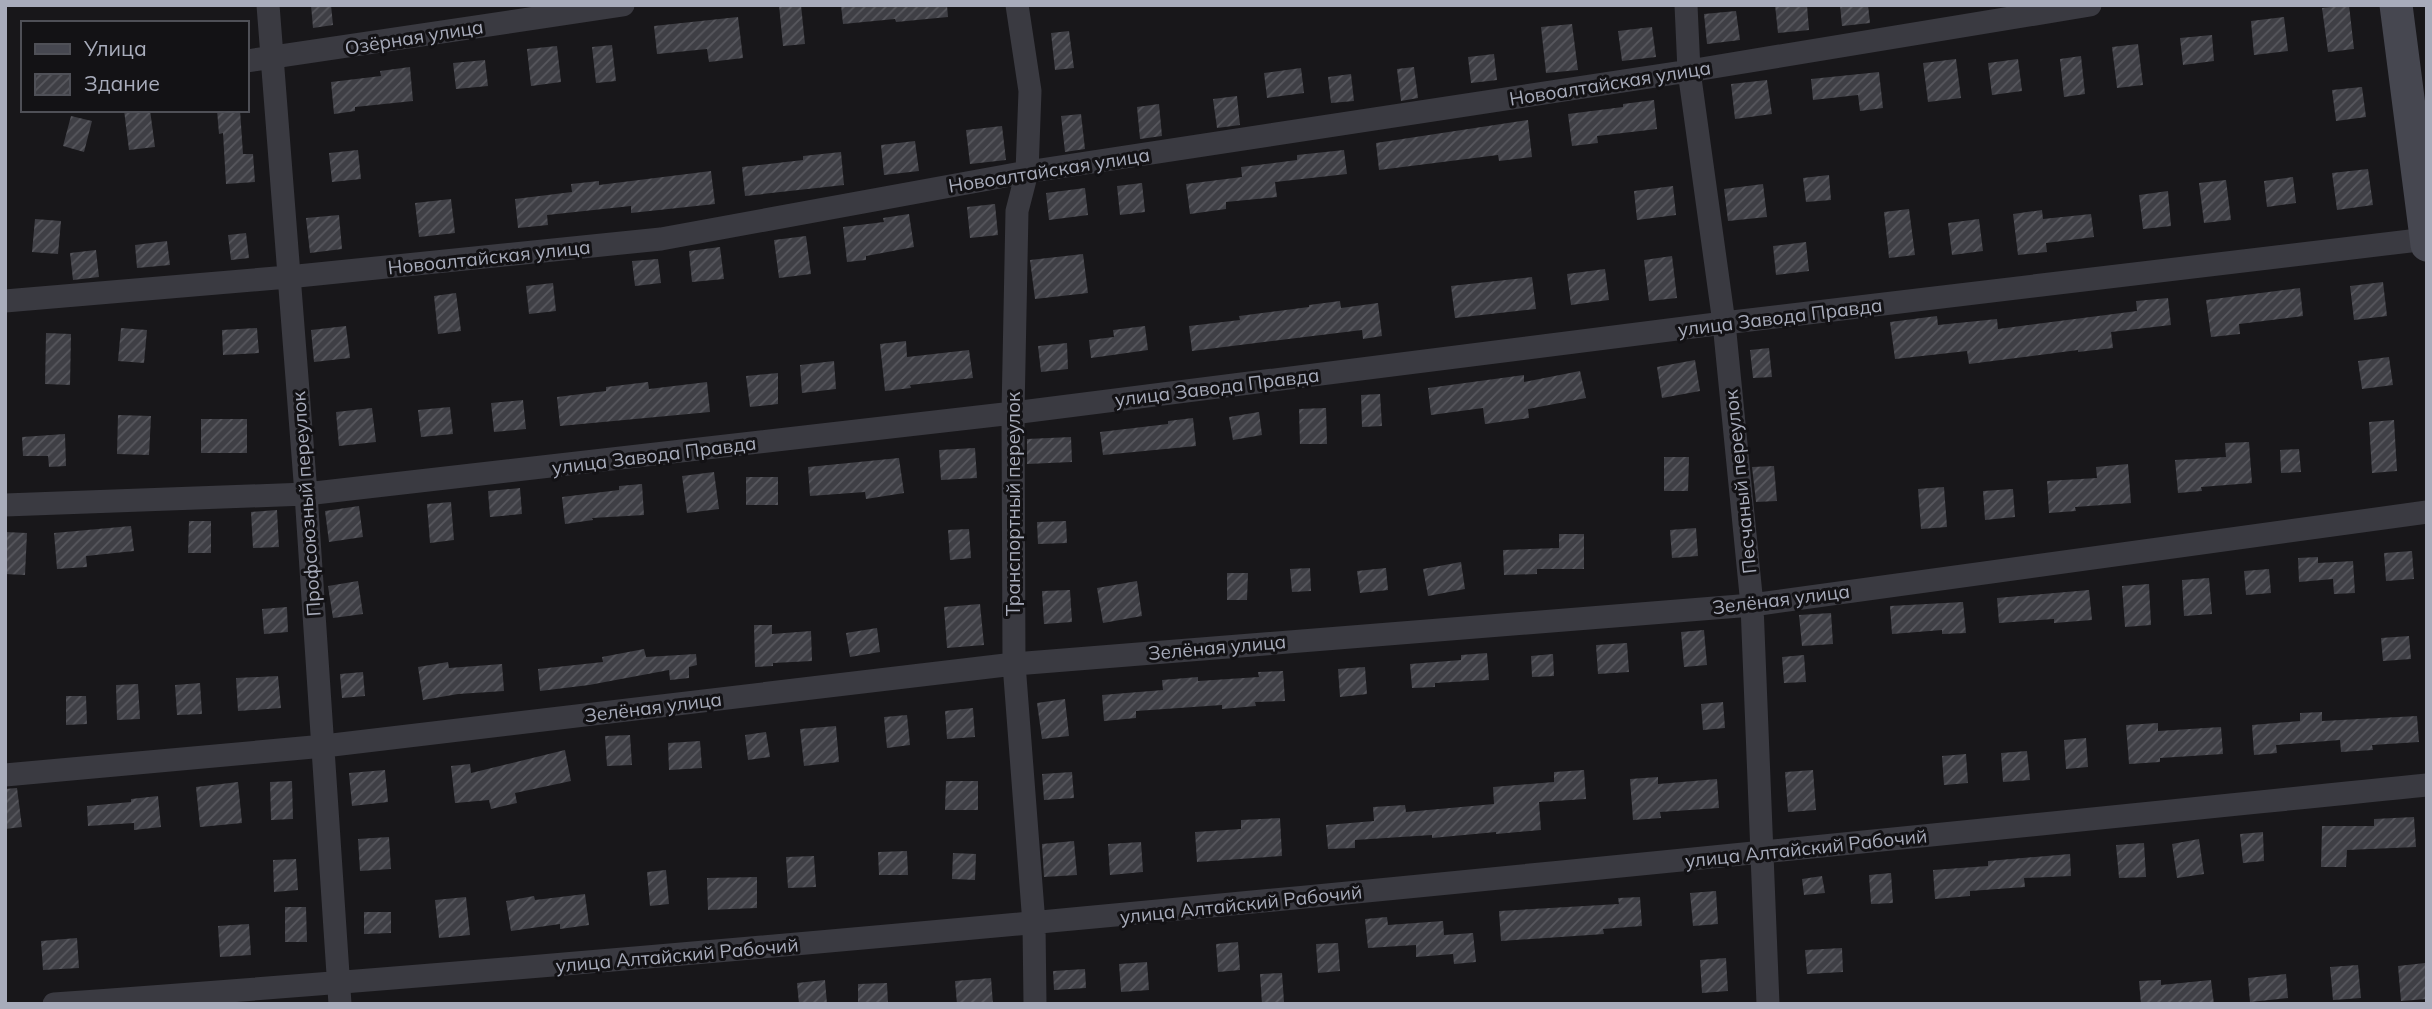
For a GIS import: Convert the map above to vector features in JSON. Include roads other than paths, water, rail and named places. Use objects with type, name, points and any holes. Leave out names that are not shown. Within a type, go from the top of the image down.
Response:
[{"type":"street","name":"Профсоюзный переулок","points":[[268,5],[306,494],[339,994]]},
{"type":"street","name":"Озёрная улица","points":[[248,61],[623,5]]},
{"type":"street","name":"Транспортный переулок","points":[[1017,5],[1030,91],[1027,172],[1017,211],[1013,414],[1014,664],[1034,924],[1035,1004]]},
{"type":"street","name":"Песчаный переулок","points":[[1686,5],[1689,71],[1724,323],[1752,604],[1768,1004]]},
{"type":"street","name":"Новоалтайская улица","points":[[5,302],[288,278],[661,239],[1027,172],[1689,71],[2090,5]]},
{"type":"street","points":[[2396,5],[2427,245]]},
{"type":"street","name":"улица Завода Правда","points":[[5,505],[306,494],[1013,414],[1724,323],[2426,239]]},
{"type":"street","name":"Зелёная улица","points":[[5,775],[324,746],[1014,664],[1752,604],[2427,512]]},
{"type":"street","name":"улица Алтайский Рабочий","points":[[54,1004],[339,994],[2427,785]]}]
